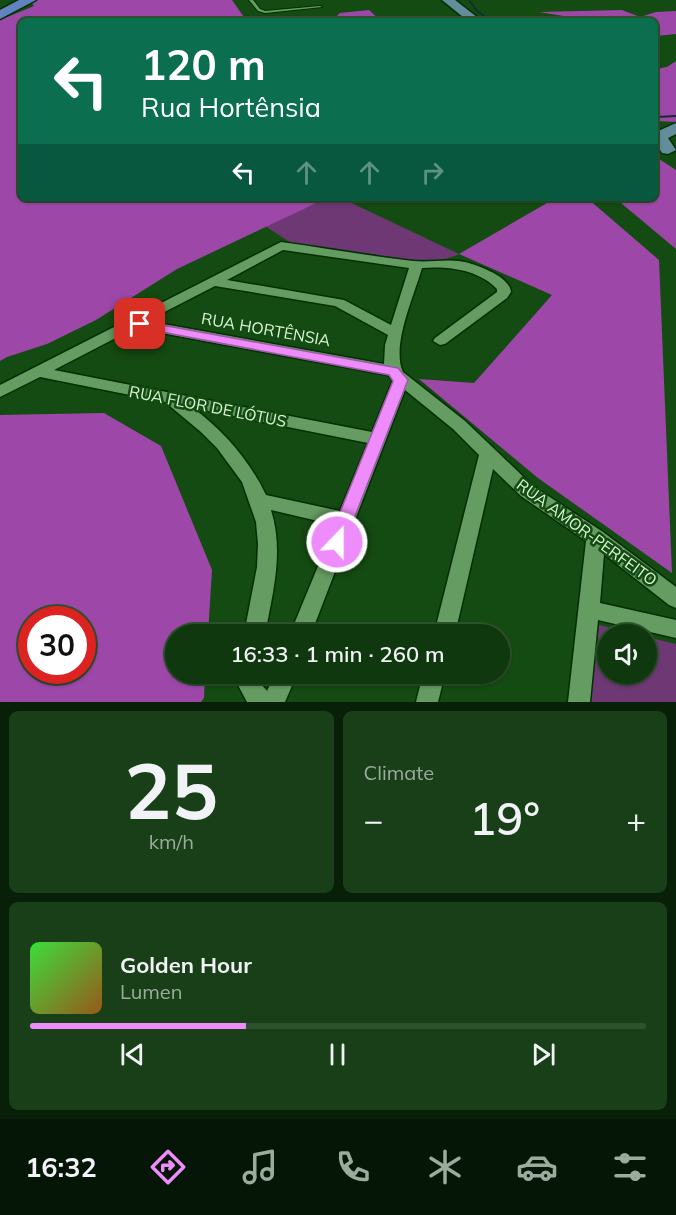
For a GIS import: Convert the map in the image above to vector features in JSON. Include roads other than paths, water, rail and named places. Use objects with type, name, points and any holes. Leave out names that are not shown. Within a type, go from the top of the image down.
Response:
[{"type":"highway","points":[[0,10],[19,0]]},
{"type":"highway","points":[[0,15],[29,0]]},
{"type":"main road","points":[[448,0],[458,5],[473,18]]},
{"type":"street","points":[[0,392],[281,246],[416,265],[439,263],[468,267],[489,276],[504,288],[502,296],[440,341]]},
{"type":"street","points":[[305,624],[378,439],[397,376],[390,355],[416,265]]},
{"type":"street","points":[[212,281],[339,303],[395,333]]},
{"type":"street","name":"RUA HORTÊNSIA","points":[[132,323],[397,376]]},
{"type":"street","name":"RUA FLOR DE LÓTUS","points":[[38,372],[378,439]]},
{"type":"street","name":"RUA AMOR-PERFEITO","points":[[397,376],[447,415],[527,491],[596,537],[676,599]]},
{"type":"street","points":[[166,397],[213,432],[236,461],[259,500],[268,544],[266,570],[256,624]]},
{"type":"street","points":[[213,432],[229,410]]},
{"type":"street","points":[[446,624],[488,454]]},
{"type":"street","points":[[259,500],[346,520]]},
{"type":"street","points":[[579,702],[596,537]]},
{"type":"street","points":[[589,609],[676,629]]},
{"type":"street","points":[[249,684],[264,702]]},
{"type":"street","points":[[274,702],[282,684]]},
{"type":"street","points":[[427,702],[432,684]]},
{"type":"lane","points":[[251,0],[259,10],[265,12],[320,7]]},
{"type":"waterway","points":[[469,0],[477,11],[487,18]]},
{"type":"waterway","points":[[658,117],[676,116]]}]
